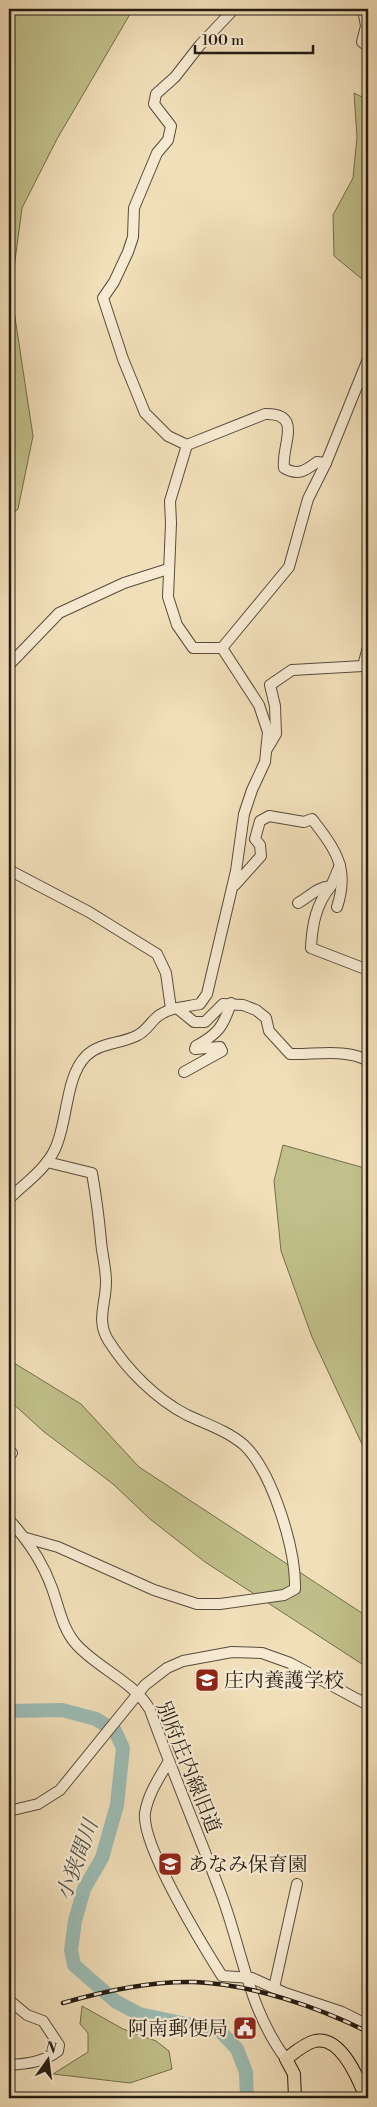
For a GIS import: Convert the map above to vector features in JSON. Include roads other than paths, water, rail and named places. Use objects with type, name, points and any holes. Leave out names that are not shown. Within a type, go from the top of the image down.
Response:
[{"type":"main road","points":[[295,2098],[294,2074],[286,2059],[315,2041],[332,2044],[341,2051],[366,2098]]},
{"type":"street","points":[[234,9],[200,45],[175,77],[156,94],[154,104],[170,126],[168,140],[157,154],[143,183],[134,208],[133,237],[114,282],[103,298],[123,359],[145,414],[168,436],[187,445],[265,414],[276,414],[283,417],[288,424],[282,458],[284,468],[293,473],[305,471],[317,462],[326,463]]},
{"type":"street","points":[[363,9],[366,26],[362,42],[368,47]]},
{"type":"street","points":[[187,445],[170,501],[168,597],[180,629],[193,648],[222,648],[290,567],[308,499],[326,463],[368,359]]},
{"type":"street","points":[[9,665],[59,613],[124,583],[168,569]]},
{"type":"street","points":[[9,1199],[46,1162],[55,1149],[65,1118],[72,1083],[78,1067],[87,1055],[106,1045],[139,1035],[158,1016],[174,1009],[200,1004],[207,994],[236,871],[244,814],[252,790],[265,762],[268,732],[259,705],[222,648]]},
{"type":"street","points":[[266,750],[276,734],[275,706],[270,685],[292,670],[363,666],[368,648]]},
{"type":"street","points":[[230,892],[261,856],[260,845],[255,839],[260,822],[269,816],[304,822],[312,819],[338,856],[343,880],[337,906]]},
{"type":"street","points":[[340,865],[331,886],[321,898],[316,912],[310,948],[368,970]]},
{"type":"street","points":[[9,870],[89,912],[157,954],[166,973],[174,1009],[194,1022],[205,1022],[223,1004],[231,1003],[256,1010],[266,1018],[269,1031],[290,1054],[344,1054],[362,1057],[368,1061]]},
{"type":"street","points":[[298,903],[310,896],[318,888],[331,886]]},
{"type":"street","points":[[184,1072],[222,1050],[220,1047],[194,1049],[222,1028],[231,1003]]},
{"type":"street","points":[[26,1538],[58,1547],[154,1590],[197,1604],[220,1604],[284,1595],[295,1589],[294,1563],[282,1518],[266,1477],[256,1460],[244,1445],[162,1399],[139,1379],[109,1341],[100,1317],[106,1282],[100,1218],[92,1173],[46,1162]]},
{"type":"street","name":"別府庄内線旧道","points":[[9,1520],[26,1538],[51,1586],[61,1618],[75,1642],[96,1664],[137,1694],[150,1710],[220,1891],[246,1976],[265,2029],[286,2059]]},
{"type":"street","points":[[9,1811],[31,1807],[45,1801],[67,1784],[137,1694],[152,1678],[175,1664],[216,1654],[254,1652],[290,1663],[368,1705]]},
{"type":"street","points":[[169,1761],[148,1797],[145,1816],[148,1834],[178,1901],[222,1976],[246,1976],[274,1988],[328,2006],[368,2025]]},
{"type":"street","points":[[274,1988],[298,1884]]},
{"type":"street","points":[[9,2000],[27,2015],[44,2021],[59,2046],[58,2051],[51,2056],[28,2064],[9,2065]]},
{"type":"waterway","name":"小狭間川","points":[[9,1711],[62,1710],[96,1719],[115,1731],[123,1748],[117,1805],[102,1858],[84,1889],[75,1921],[71,1950],[74,1965],[115,2001],[139,2014],[220,2031],[237,2049],[246,2072],[247,2098]]},
{"type":"railway","points":[[63,2003],[144,1985],[177,1982],[216,1984],[284,1998],[328,2014],[368,2032]]},
{"type":"place","name":"庄内養護学校","points":[[207,1680]]},
{"type":"place","name":"あなみ保育園","points":[[170,1864]]},
{"type":"place","name":"阿南郵便局","points":[[245,2028]]}]
